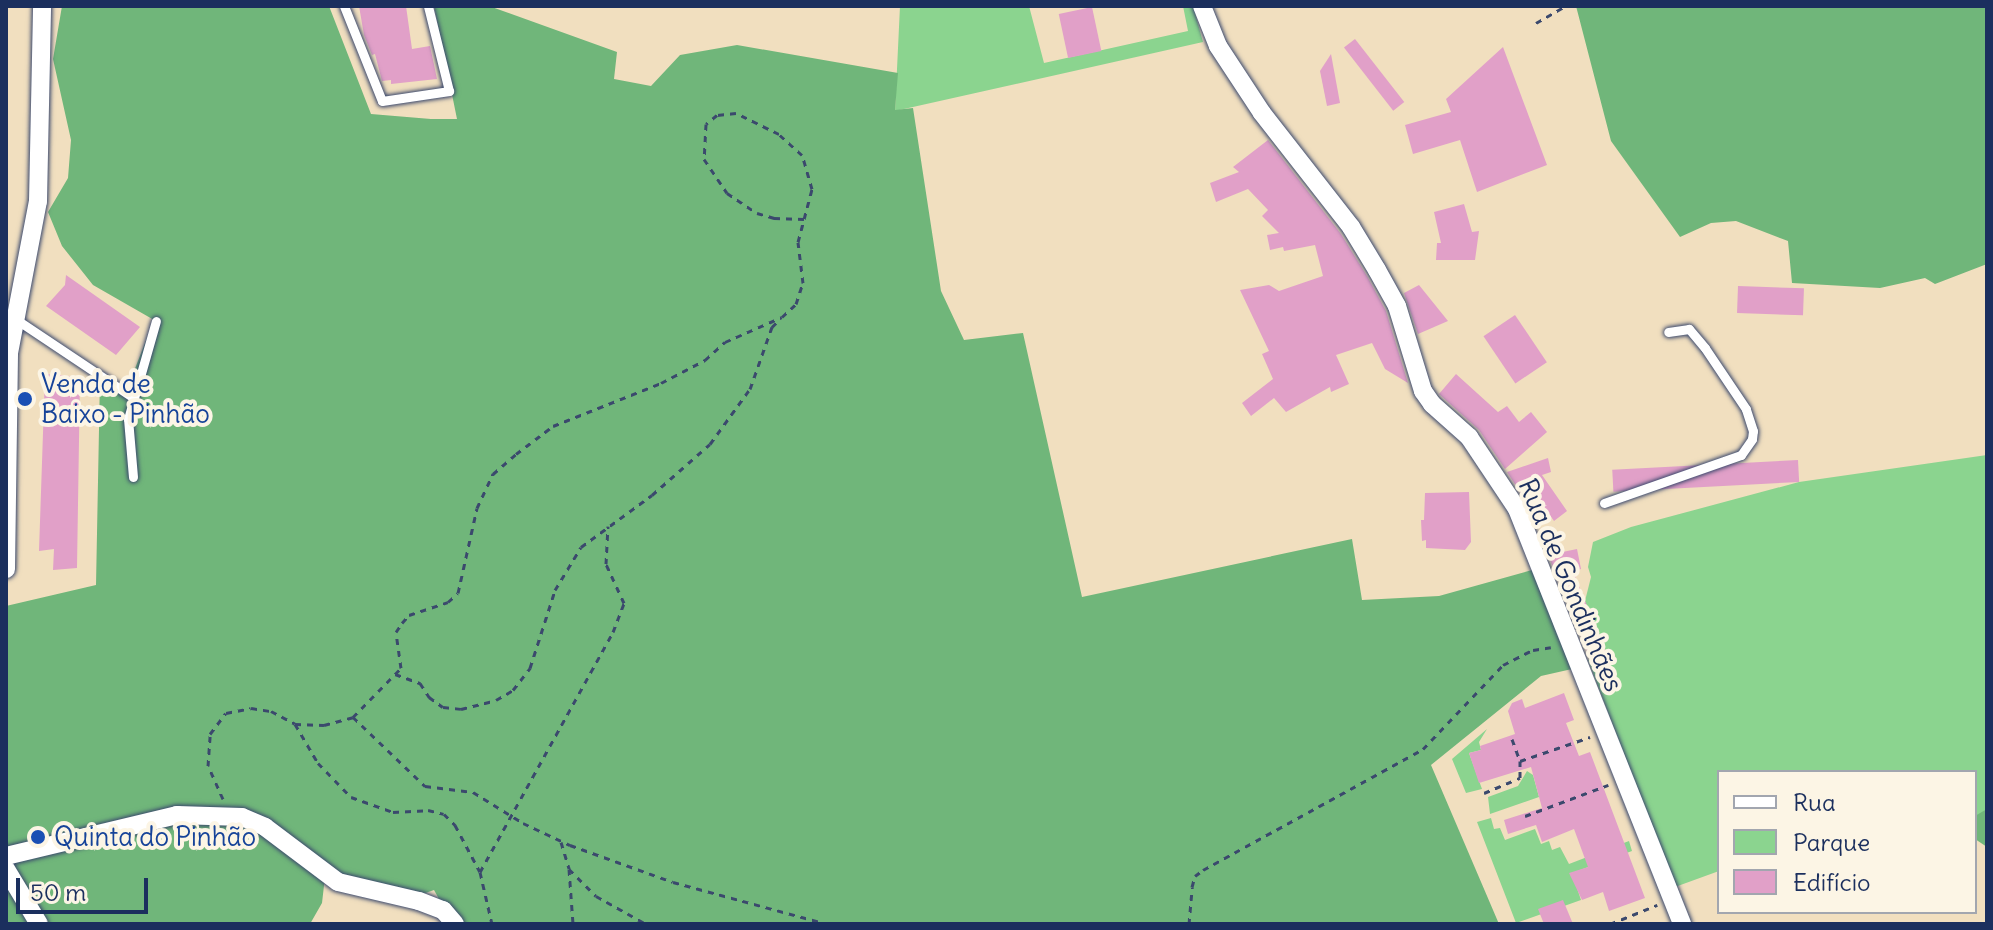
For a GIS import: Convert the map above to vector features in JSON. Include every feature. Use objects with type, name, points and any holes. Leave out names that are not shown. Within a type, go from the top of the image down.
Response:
[{"type":"street","points":[[6,569],[9,353],[38,201],[42,6]]},
{"type":"street","name":"Rua de Gondinhães","points":[[1202,6],[1218,46],[1262,113],[1351,227],[1377,270],[1397,306],[1423,391],[1432,404],[1478,449],[1517,509],[1682,924]]},
{"type":"street","points":[[6,856],[177,815],[233,816],[265,827],[338,882],[419,901],[443,910],[455,924]]},
{"type":"street","points":[[6,869],[39,924]]},
{"type":"lane","points":[[344,6],[382,101],[449,91],[428,6]]},
{"type":"lane","points":[[14,318],[134,398]]},
{"type":"lane","points":[[133,477],[128,419],[156,321]]},
{"type":"lane","points":[[1604,503],[1741,455],[1752,439],[1753,431],[1746,409],[1705,348],[1689,329],[1668,332]]},
{"type":"path","points":[[1536,23],[1566,6]]},
{"type":"path","points":[[395,674],[420,683],[429,697],[443,707],[461,709],[496,700],[513,690],[530,668],[555,590],[581,547],[652,495],[710,444],[750,389],[772,327],[801,295],[798,242],[812,189],[799,150],[759,121],[736,113],[717,115],[706,124],[704,159],[727,193],[757,213],[774,218],[804,219]]},
{"type":"path","points":[[233,816],[208,766],[210,734],[226,713],[251,708],[271,711],[295,724],[324,725],[353,717],[401,668],[396,632],[402,623],[409,615],[448,602],[458,593],[477,508],[493,474],[553,426],[661,383],[705,360],[725,342],[782,317]]},
{"type":"path","points":[[480,872],[613,632],[624,603],[615,590],[606,564],[608,526]]},
{"type":"path","points":[[1189,924],[1192,887],[1195,876],[1203,870],[1423,749],[1503,665],[1533,650],[1571,643]]},
{"type":"path","points":[[353,717],[425,786],[473,792],[561,842],[673,882],[828,924]]},
{"type":"path","points":[[295,724],[318,763],[351,797],[393,812],[428,810],[444,814],[455,825],[480,872],[492,924]]},
{"type":"path","points":[[1520,761],[1604,732]]},
{"type":"path","points":[[1484,793],[1520,778],[1520,761],[1512,739]]},
{"type":"path","points":[[1525,816],[1623,779]]},
{"type":"path","points":[[561,842],[569,869],[573,924]]},
{"type":"path","points":[[569,869],[596,896],[646,924]]},
{"type":"path","points":[[1610,924],[1672,900]]},
{"type":"green space","points":[[62,6],[329,6],[371,114],[431,119],[457,119],[434,6],[489,6],[617,52],[614,79],[651,86],[680,55],[737,45],[898,73],[895,110],[913,108],[941,291],[964,340],[1023,333],[1082,597],[1352,539],[1362,600],[1439,596],[1532,570],[1572,669],[1541,676],[1431,765],[1499,924],[453,924],[434,890],[417,896],[325,877],[322,903],[310,924],[6,924],[6,606],[96,585],[100,377],[127,389],[154,320],[93,285],[62,246],[48,212],[68,178],[71,140],[53,59]]},
{"type":"green space","points":[[900,6],[1029,6],[1044,63],[1188,31],[1183,6],[1193,6],[1203,42],[895,111]]},
{"type":"green space","points":[[1576,6],[1987,6],[1987,264],[1935,284],[1925,278],[1880,288],[1792,283],[1788,241],[1736,221],[1711,223],[1680,237],[1611,141]]},
{"type":"green space","points":[[1987,455],[1987,821],[1977,825],[1977,770],[1717,770],[1717,872],[1675,887],[1588,660],[1606,653],[1585,601],[1591,577],[1588,567],[1593,542],[1631,527],[1799,482]]},
{"type":"green space","points":[[1487,729],[1479,742],[1481,750],[1469,753],[1482,789],[1466,793],[1452,759]]},
{"type":"green space","points":[[1527,771],[1533,775],[1539,797],[1490,814],[1488,797],[1518,786]]},
{"type":"green space","points":[[1987,809],[1987,847],[1977,840],[1977,815]]},
{"type":"green space","points":[[1491,818],[1494,829],[1500,828],[1505,840],[1535,829],[1541,844],[1549,841],[1552,850],[1560,847],[1569,864],[1629,841],[1632,851],[1572,873],[1581,900],[1516,923],[1477,822]]},
{"type":"building","points":[[359,6],[406,6],[412,49],[430,46],[437,79],[391,84],[391,80],[382,81],[375,54],[372,55],[364,35]]},
{"type":"building","points":[[1092,7],[1101,51],[1068,58],[1059,14]]},
{"type":"building","points":[[1355,39],[1404,102],[1393,111],[1344,48]]},
{"type":"building","points":[[1503,47],[1547,165],[1477,192],[1460,140],[1413,154],[1405,125],[1451,112],[1446,99]]},
{"type":"building","points":[[1331,54],[1340,103],[1327,106],[1320,71]]},
{"type":"building","points":[[1268,140],[1341,234],[1367,276],[1386,311],[1408,383],[1385,369],[1372,343],[1336,355],[1349,384],[1331,392],[1330,387],[1286,412],[1274,398],[1251,416],[1242,403],[1273,379],[1262,354],[1269,351],[1240,290],[1269,285],[1279,291],[1323,276],[1315,245],[1284,251],[1283,247],[1270,250],[1267,235],[1279,233],[1262,216],[1268,210],[1248,189],[1216,202],[1210,183],[1239,172],[1233,167]]},
{"type":"building","points":[[1464,204],[1472,232],[1479,231],[1475,260],[1436,260],[1437,243],[1441,243],[1434,212]]},
{"type":"building","points":[[66,275],[140,327],[116,355],[46,306],[65,285]]},
{"type":"building","points":[[1419,285],[1448,321],[1418,334],[1404,293]]},
{"type":"building","points":[[1738,286],[1804,288],[1803,315],[1737,313]]},
{"type":"building","points":[[1515,315],[1547,362],[1515,384],[1483,336]]},
{"type":"building","points":[[45,374],[80,377],[77,568],[53,570],[54,549],[39,551]]},
{"type":"building","points":[[1456,374],[1498,412],[1507,406],[1519,422],[1531,412],[1547,432],[1505,469],[1479,430],[1439,394]]},
{"type":"building","points":[[1548,458],[1551,472],[1542,475],[1567,511],[1554,521],[1532,490],[1522,495],[1507,472]]},
{"type":"building","points":[[1798,460],[1799,482],[1613,492],[1612,470]]},
{"type":"building","points":[[1469,492],[1471,542],[1465,550],[1426,548],[1426,540],[1422,541],[1421,520],[1424,520],[1425,493]]},
{"type":"building","points":[[1577,549],[1581,569],[1573,571],[1606,653],[1590,659],[1548,555]]},
{"type":"building","points":[[1564,693],[1574,720],[1566,723],[1579,756],[1590,752],[1645,898],[1609,911],[1603,892],[1582,900],[1569,873],[1588,867],[1574,829],[1542,842],[1536,825],[1508,834],[1504,820],[1542,808],[1531,767],[1479,783],[1469,753],[1515,734],[1508,711],[1512,703],[1522,699],[1525,708]]},
{"type":"building","points":[[1563,900],[1573,924],[1544,924],[1538,909]]},
{"type":"place","name":"Venda de Baixo - Pinhão","points":[[25,399]]},
{"type":"place","name":"Quinta do Pinhão","points":[[38,837]]}]
